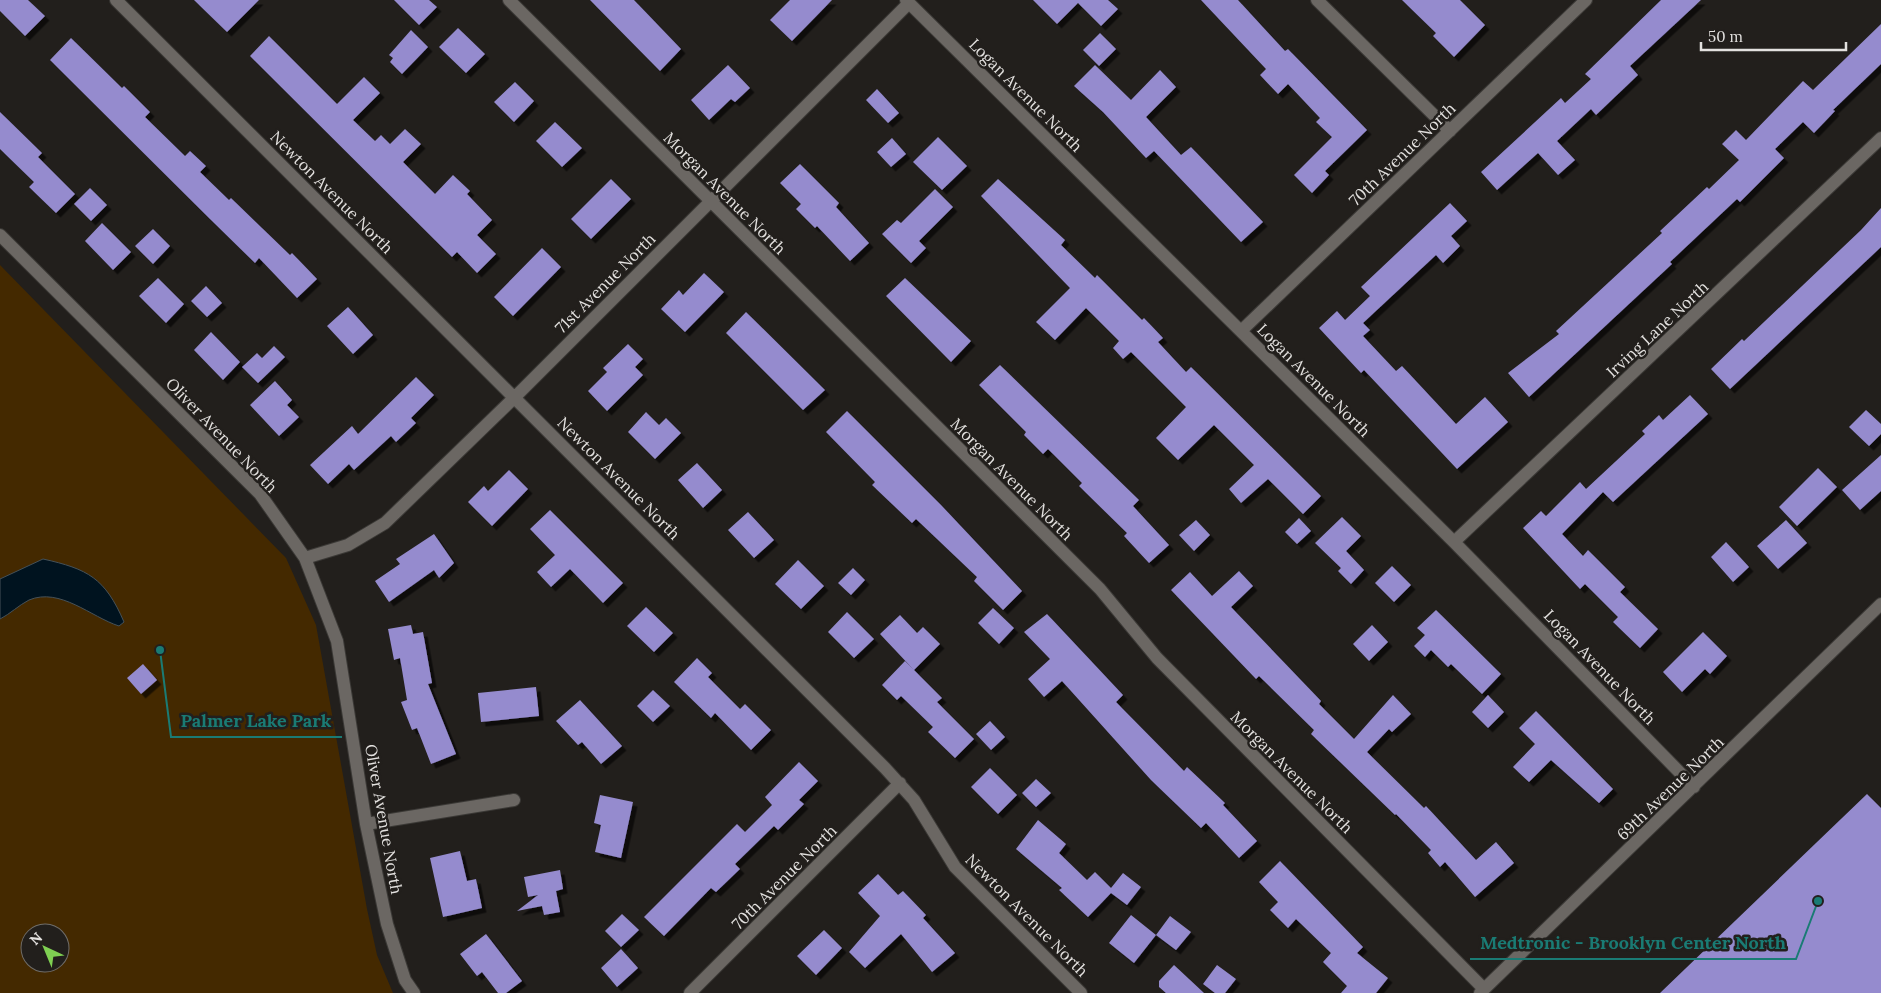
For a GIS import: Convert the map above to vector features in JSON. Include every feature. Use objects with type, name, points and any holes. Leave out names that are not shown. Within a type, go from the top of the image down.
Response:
[{"type":"street","name":"Newton Avenue North","points":[[116,0],[900,783],[914,800],[955,867],[1081,993]]},
{"type":"street","name":"Morgan Avenue North","points":[[509,0],[1100,589],[1169,671],[1482,991]]},
{"type":"street","points":[[1317,0],[1450,131]]},
{"type":"street","name":"70th Avenue North","points":[[1241,332],[1586,0]]},
{"type":"street","name":"71st Avenue North","points":[[305,558],[348,545],[385,523],[515,397],[908,1]]},
{"type":"street","name":"Logan Avenue North","points":[[908,1],[1454,542],[1694,787]]},
{"type":"street","name":"Irving Lane North","points":[[1454,542],[1881,138]]},
{"type":"street","name":"Oliver Avenue North","points":[[0,236],[260,494],[305,558],[337,641],[366,824],[395,952],[405,980],[414,993]]},
{"type":"street","name":"69th Avenue North","points":[[1482,991],[1881,604]]},
{"type":"street","name":"70th Avenue North","points":[[690,993],[900,783]]},
{"type":"street","points":[[366,824],[514,800]]},
{"type":"shaded area","points":[[0,265],[286,558],[316,625],[367,909],[377,955],[393,993],[0,993]]},
{"type":"water","points":[[43,559],[72,567],[102,585],[110,595],[124,622],[119,626],[64,600],[52,597],[29,600],[0,619],[0,579]]},
{"type":"building","points":[[0,0],[28,0],[45,16],[25,36],[0,11]]},
{"type":"building","points":[[194,0],[259,0],[227,32]]},
{"type":"building","points":[[394,0],[429,0],[437,7],[419,25]]},
{"type":"building","points":[[590,0],[634,0],[681,49],[660,71]]},
{"type":"building","points":[[790,0],[832,0],[792,41],[770,20]]},
{"type":"building","points":[[1033,0],[1108,0],[1118,9],[1101,26],[1078,3],[1057,24]]},
{"type":"building","points":[[1201,0],[1238,0],[1285,51],[1288,49],[1367,130],[1325,171],[1329,175],[1312,193],[1294,175],[1332,137],[1316,122],[1320,118],[1288,84],[1278,94],[1260,75],[1266,69]]},
{"type":"building","points":[[1402,0],[1460,0],[1485,25],[1454,57],[1433,36],[1436,33]]},
{"type":"building","points":[[1661,0],[1701,0],[1630,66],[1638,75],[1596,115],[1591,109],[1557,141],[1575,160],[1558,175],[1538,153],[1497,190],[1481,172],[1561,98],[1565,103],[1591,79],[1585,74]]},
{"type":"building","points":[[1881,24],[1881,64],[1833,110],[1835,111],[1814,133],[1803,122],[1775,149],[1784,158],[1740,202],[1737,199],[1670,262],[1672,264],[1529,397],[1508,373],[1559,334],[1556,331],[1662,233],[1660,231],[1707,187],[1709,189],[1739,160],[1722,144],[1736,130],[1746,140],[1803,81],[1813,90]]},
{"type":"building","points":[[458,28],[485,54],[466,73],[439,47]]},
{"type":"building","points":[[411,30],[428,47],[402,74],[390,62],[393,58],[389,55]]},
{"type":"building","points":[[1100,33],[1116,49],[1099,66],[1083,50]]},
{"type":"building","points":[[269,36],[337,104],[364,77],[380,93],[353,120],[375,141],[381,135],[390,144],[405,129],[421,144],[403,162],[435,194],[453,175],[470,191],[467,194],[492,220],[477,235],[496,254],[477,273],[457,252],[452,257],[250,56]]},
{"type":"building","points":[[71,38],[122,88],[124,86],[150,112],[145,117],[185,156],[190,151],[206,166],[200,172],[229,200],[231,198],[290,255],[292,253],[317,279],[297,298],[259,258],[255,263],[50,60]]},
{"type":"building","points":[[728,65],[750,88],[735,102],[731,99],[709,120],[691,100]]},
{"type":"building","points":[[1095,65],[1131,100],[1160,70],[1176,87],[1146,117],[1181,155],[1191,147],[1263,222],[1241,242],[1154,151],[1146,158],[1103,112],[1074,86]]},
{"type":"building","points":[[515,82],[534,101],[514,122],[494,102]]},
{"type":"building","points":[[877,89],[899,113],[888,123],[866,100]]},
{"type":"building","points":[[0,112],[42,153],[38,157],[75,194],[56,213],[29,187],[34,182],[0,149]]},
{"type":"building","points":[[555,122],[582,148],[562,167],[536,141]]},
{"type":"building","points":[[938,137],[967,166],[942,190],[913,162]]},
{"type":"building","points":[[892,138],[906,154],[891,167],[877,152]]},
{"type":"building","points":[[800,164],[839,203],[836,207],[869,243],[850,261],[817,226],[815,228],[796,209],[801,204],[780,183]]},
{"type":"building","points":[[611,179],[631,199],[591,239],[571,219]]},
{"type":"building","points":[[998,179],[1065,240],[1061,245],[1095,278],[1097,275],[1142,320],[1144,318],[1163,338],[1158,342],[1186,372],[1191,367],[1321,496],[1303,514],[1268,479],[1241,503],[1229,489],[1254,465],[1214,425],[1178,460],[1156,438],[1186,407],[1131,352],[1123,359],[1113,348],[1119,341],[1086,308],[1055,340],[1036,322],[1070,288],[981,196]]},
{"type":"building","points":[[90,188],[107,205],[91,221],[74,204]]},
{"type":"building","points":[[935,189],[953,207],[919,241],[926,248],[911,263],[882,234],[897,220],[901,223]]},
{"type":"building","points":[[1450,203],[1467,221],[1451,236],[1460,246],[1443,263],[1436,255],[1363,323],[1370,330],[1363,336],[1396,371],[1402,366],[1456,424],[1485,397],[1508,422],[1457,469],[1364,370],[1361,373],[1319,328],[1337,311],[1345,320],[1370,296],[1361,287]]},
{"type":"building","points":[[1881,208],[1881,247],[1730,389],[1711,369],[1742,339],[1744,341],[1861,230]]},
{"type":"building","points":[[102,223],[131,252],[113,270],[85,241]]},
{"type":"building","points":[[153,229],[170,246],[153,264],[135,246]]},
{"type":"building","points":[[542,248],[561,267],[513,316],[494,297]]},
{"type":"building","points":[[704,273],[724,292],[685,332],[661,309],[679,290],[683,295]]},
{"type":"building","points":[[158,278],[184,304],[166,323],[139,296]]},
{"type":"building","points":[[905,278],[971,341],[951,362],[886,296]]},
{"type":"building","points":[[206,286],[222,303],[207,317],[191,301]]},
{"type":"building","points":[[348,307],[373,335],[353,354],[327,326]]},
{"type":"building","points":[[746,312],[825,390],[803,410],[726,333]]},
{"type":"building","points":[[211,332],[240,362],[223,380],[194,350]]},
{"type":"building","points":[[628,344],[643,359],[635,367],[643,375],[607,411],[588,391],[607,372],[603,368]]},
{"type":"building","points":[[274,346],[285,357],[258,383],[242,367],[257,353],[262,358]]},
{"type":"building","points":[[1000,365],[1139,500],[1133,506],[1169,545],[1149,563],[1124,536],[1127,533],[1079,486],[1082,483],[1048,449],[1043,454],[1024,435],[1026,432],[979,385]]},
{"type":"building","points":[[416,377],[434,395],[411,418],[416,423],[396,442],[391,436],[354,470],[349,464],[328,484],[310,465],[352,426],[358,434]]},
{"type":"building","points":[[275,381],[292,400],[287,405],[299,417],[279,436],[250,405]]},
{"type":"building","points":[[1690,395],[1708,414],[1613,502],[1603,492],[1562,534],[1583,556],[1588,550],[1625,587],[1620,592],[1658,629],[1640,648],[1613,622],[1618,617],[1585,584],[1580,589],[1523,528],[1541,511],[1546,516],[1580,482],[1586,489],[1645,434],[1642,431],[1659,415],[1663,420]]},
{"type":"building","points":[[1866,410],[1881,424],[1881,434],[1869,446],[1849,427]]},
{"type":"building","points":[[847,411],[941,505],[1022,591],[1003,610],[974,581],[977,577],[916,519],[912,523],[872,485],[875,482],[826,432]]},
{"type":"building","points":[[646,412],[659,425],[666,418],[681,433],[655,459],[628,432]]},
{"type":"building","points":[[1881,455],[1881,491],[1860,510],[1842,490]]},
{"type":"building","points":[[697,463],[722,490],[703,508],[678,480]]},
{"type":"building","points":[[1818,468],[1837,487],[1797,526],[1779,507]]},
{"type":"building","points":[[509,470],[528,489],[492,526],[468,502],[484,486],[488,491]]},
{"type":"building","points":[[550,510],[623,583],[603,603],[570,569],[551,587],[537,572],[555,555],[530,529]]},
{"type":"building","points":[[748,512],[774,540],[754,558],[728,530]]},
{"type":"building","points":[[1342,517],[1361,536],[1346,551],[1364,570],[1351,584],[1338,571],[1341,568],[1315,543]]},
{"type":"building","points":[[1299,518],[1311,531],[1297,544],[1285,532]]},
{"type":"building","points":[[1196,520],[1210,535],[1194,551],[1179,535]]},
{"type":"building","points":[[1786,520],[1807,543],[1778,569],[1757,546]]},
{"type":"building","points":[[434,534],[454,563],[439,578],[434,570],[389,602],[375,581],[400,564],[396,559]]},
{"type":"building","points":[[1726,542],[1749,567],[1733,582],[1711,557]]},
{"type":"building","points":[[798,560],[824,586],[801,609],[775,584]]},
{"type":"building","points":[[1392,566],[1411,585],[1394,602],[1375,583]]},
{"type":"building","points":[[853,568],[865,580],[851,595],[838,583]]},
{"type":"building","points":[[1239,571],[1253,586],[1231,607],[1321,701],[1319,704],[1354,739],[1393,695],[1411,714],[1392,732],[1389,729],[1367,752],[1424,808],[1426,806],[1476,860],[1496,842],[1514,863],[1475,897],[1445,862],[1440,867],[1428,853],[1431,850],[1396,814],[1311,734],[1314,730],[1259,676],[1256,679],[1171,590],[1190,572],[1212,596]]},
{"type":"building","points":[[646,607],[673,633],[654,652],[627,626]]},
{"type":"building","points":[[993,608],[1014,628],[999,644],[978,623]]},
{"type":"building","points":[[1436,610],[1501,674],[1482,694],[1451,664],[1448,667],[1431,650],[1425,657],[1414,646],[1425,635],[1417,628]]},
{"type":"building","points":[[847,612],[874,639],[854,658],[828,632]]},
{"type":"building","points":[[1047,614],[1123,695],[1116,702],[1184,771],[1187,767],[1225,803],[1223,805],[1257,841],[1239,858],[1206,823],[1201,828],[1151,780],[1062,681],[1044,697],[1028,679],[1050,659],[1024,632]]},
{"type":"building","points":[[900,615],[917,633],[923,627],[940,644],[914,670],[880,634]]},
{"type":"building","points":[[411,625],[413,634],[423,632],[432,683],[428,684],[456,754],[431,764],[417,728],[412,730],[401,702],[407,700],[400,658],[394,660],[388,629]]},
{"type":"building","points":[[1372,625],[1388,642],[1369,661],[1353,644]]},
{"type":"building","points":[[1703,632],[1727,656],[1710,674],[1705,669],[1682,692],[1663,672]]},
{"type":"building","points":[[697,658],[712,673],[708,677],[740,709],[745,704],[771,730],[751,750],[715,713],[711,718],[674,682]]},
{"type":"building","points":[[905,661],[942,698],[937,702],[974,739],[955,758],[928,732],[933,727],[901,696],[897,700],[882,685]]},
{"type":"building","points":[[143,664],[157,680],[141,694],[127,678]]},
{"type":"building","points":[[536,687],[539,716],[481,722],[478,693]]},
{"type":"building","points":[[653,690],[670,706],[653,722],[637,706]]},
{"type":"building","points":[[1488,695],[1504,712],[1488,728],[1472,712]]},
{"type":"building","points":[[580,700],[622,746],[601,764],[582,742],[578,745],[556,721]]},
{"type":"building","points":[[1536,711],[1613,789],[1599,803],[1551,760],[1529,782],[1513,767],[1535,744],[1519,728]]},
{"type":"building","points":[[990,721],[1005,737],[991,750],[976,734]]},
{"type":"building","points":[[799,762],[818,781],[799,800],[804,804],[778,830],[774,826],[735,864],[740,869],[716,892],[711,888],[664,936],[644,917],[737,824],[745,832],[772,805],[765,797]]},
{"type":"building","points":[[990,768],[1017,795],[998,814],[971,787]]},
{"type":"building","points":[[1036,779],[1051,793],[1036,807],[1022,793]]},
{"type":"building","points":[[1867,794],[1881,808],[1881,993],[1660,993]]},
{"type":"building","points":[[600,795],[633,802],[621,858],[595,852],[601,825],[594,823]]},
{"type":"building","points":[[1038,820],[1066,844],[1059,853],[1087,880],[1095,872],[1111,888],[1123,873],[1141,887],[1127,905],[1111,893],[1088,917],[1059,890],[1062,888],[1016,849]]},
{"type":"building","points":[[460,851],[467,881],[476,879],[482,908],[443,917],[430,858]]},
{"type":"building","points":[[1280,861],[1363,947],[1357,953],[1388,978],[1376,993],[1341,993],[1347,986],[1323,962],[1331,953],[1296,919],[1288,928],[1270,910],[1278,902],[1259,882]]},
{"type":"building","points":[[560,870],[563,889],[556,891],[560,912],[544,915],[542,906],[517,911],[538,895],[528,897],[524,877]]},
{"type":"building","points":[[878,874],[898,895],[903,891],[926,915],[923,918],[955,953],[932,972],[901,934],[865,968],[849,952],[880,916],[858,893]]},
{"type":"building","points":[[622,914],[639,930],[621,947],[605,931]]},
{"type":"building","points":[[1131,915],[1156,935],[1134,963],[1109,943]]},
{"type":"building","points":[[1170,916],[1191,932],[1176,950],[1156,935]]},
{"type":"building","points":[[824,930],[842,948],[816,975],[797,956]]},
{"type":"building","points":[[486,934],[522,981],[506,993],[498,993],[482,972],[477,976],[460,954]]},
{"type":"building","points":[[621,949],[638,968],[617,987],[601,968]]},
{"type":"building","points":[[1174,965],[1204,993],[1166,993],[1159,987],[1159,981]]},
{"type":"building","points":[[1217,965],[1236,979],[1225,993],[1215,993],[1203,984]]},
{"type":"place","name":"Palmer Lake Park","points":[[160,650]]},
{"type":"place","name":"Medtronic - Brooklyn Center North","points":[[1818,901]]}]
